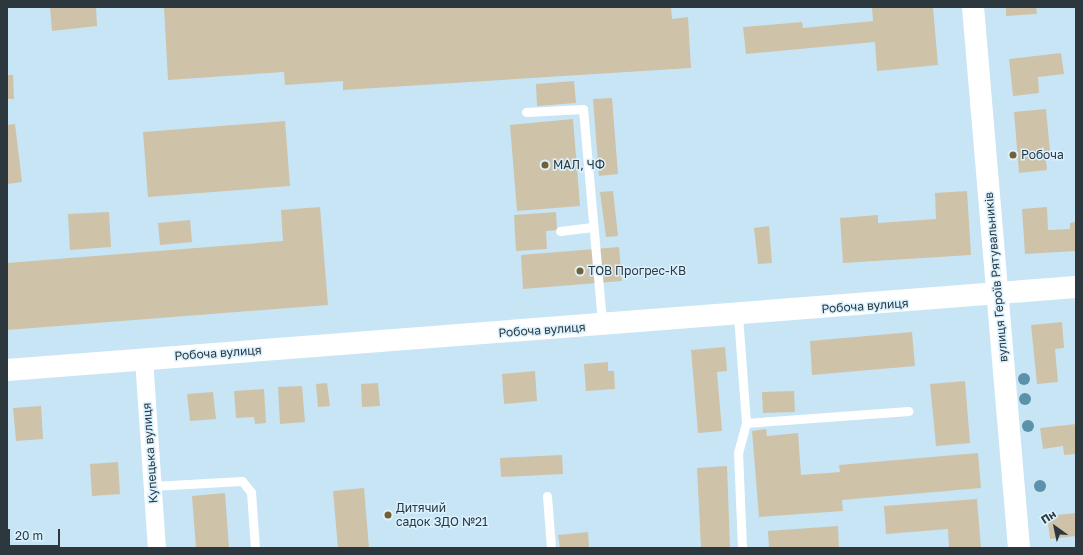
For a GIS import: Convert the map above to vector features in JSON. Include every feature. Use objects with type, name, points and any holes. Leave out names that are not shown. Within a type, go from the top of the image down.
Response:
[{"type":"street","name":"вулиця Героїв Рятувальників","points":[[973,7],[1019,548]]},
{"type":"street","name":"Робоча вулиця","points":[[7,370],[738,316],[997,295],[1076,287]]},
{"type":"street","name":"Купецька вулиця","points":[[144,359],[157,548]]},
{"type":"lane","points":[[526,112],[584,109],[602,325]]},
{"type":"lane","points":[[560,231],[594,227]]},
{"type":"lane","points":[[738,316],[746,423],[738,452],[742,548]]},
{"type":"lane","points":[[746,423],[909,411]]},
{"type":"lane","points":[[152,486],[242,481],[251,492],[255,548]]},
{"type":"lane","points":[[547,496],[551,548]]},
{"type":"building","points":[[50,7],[96,7],[97,26],[52,31]]},
{"type":"building","points":[[164,7],[671,7],[672,19],[688,17],[691,68],[343,90],[343,81],[285,85],[284,72],[168,80]]},
{"type":"building","points":[[872,7],[933,7],[938,65],[877,71],[875,42],[746,54],[743,27],[802,22],[803,28],[873,21]]},
{"type":"building","points":[[1006,7],[1036,7],[1037,14],[1006,16]]},
{"type":"building","points":[[1061,53],[1064,74],[1038,77],[1039,93],[1013,96],[1009,59]]},
{"type":"building","points":[[7,75],[13,75],[14,99],[7,99]]},
{"type":"building","points":[[574,81],[576,103],[537,106],[536,84]]},
{"type":"building","points":[[612,98],[618,174],[599,176],[593,99]]},
{"type":"building","points":[[1046,109],[1050,151],[1045,151],[1047,170],[1019,173],[1014,112]]},
{"type":"building","name":"МАЛ, ЧФ","points":[[573,119],[580,206],[517,211],[510,125]]},
{"type":"building","points":[[285,121],[290,186],[148,197],[143,132]]},
{"type":"building","points":[[15,124],[22,182],[7,184],[7,125]]},
{"type":"building","points":[[613,191],[618,236],[606,237],[600,192]]},
{"type":"building","points":[[967,191],[971,255],[843,263],[840,218],[878,215],[878,223],[936,219],[935,193]]},
{"type":"building","points":[[320,207],[328,305],[7,330],[7,263],[283,241],[281,210]]},
{"type":"building","points":[[1047,207],[1048,230],[1070,229],[1070,223],[1076,222],[1076,251],[1025,254],[1022,209]]},
{"type":"building","points":[[109,212],[111,247],[70,250],[68,214]]},
{"type":"building","points":[[556,212],[557,230],[546,231],[547,249],[516,251],[514,215]]},
{"type":"building","points":[[190,220],[192,242],[160,245],[158,223]]},
{"type":"building","points":[[769,226],[772,263],[758,264],[754,228]]},
{"type":"building","points":[[619,247],[622,281],[523,289],[521,255]]},
{"type":"building","points":[[1062,322],[1064,348],[1055,349],[1058,382],[1037,384],[1031,325]]},
{"type":"building","points":[[912,332],[915,366],[812,375],[810,341]]},
{"type":"building","points":[[725,347],[727,371],[717,372],[722,431],[698,433],[691,350]]},
{"type":"building","points":[[608,362],[608,371],[614,371],[615,389],[586,391],[584,364]]},
{"type":"building","points":[[535,371],[537,401],[504,404],[502,374]]},
{"type":"building","points":[[965,381],[970,443],[936,446],[930,384]]},
{"type":"building","points":[[327,383],[330,406],[318,407],[316,384]]},
{"type":"building","points":[[378,383],[380,406],[362,407],[361,384]]},
{"type":"building","points":[[302,386],[305,422],[280,424],[278,387]]},
{"type":"building","points":[[264,389],[266,423],[255,424],[254,417],[236,418],[234,391]]},
{"type":"building","points":[[794,391],[795,412],[763,413],[762,392]]},
{"type":"building","points":[[213,392],[216,419],[190,421],[187,394]]},
{"type":"building","points":[[41,406],[43,439],[16,441],[13,408]]},
{"type":"building","points":[[1076,424],[1076,454],[1064,455],[1063,446],[1043,449],[1040,428]]},
{"type":"building","points":[[766,429],[767,436],[798,433],[801,475],[840,472],[839,465],[978,453],[981,488],[842,500],[843,511],[759,517],[752,431]]},
{"type":"building","points":[[562,455],[563,474],[501,477],[500,458]]},
{"type":"building","points":[[118,462],[120,494],[92,496],[90,464]]},
{"type":"building","points":[[727,466],[730,548],[701,548],[697,468]]},
{"type":"building","points":[[364,488],[369,548],[338,548],[333,491]]},
{"type":"building","points":[[225,493],[229,548],[196,548],[192,496]]},
{"type":"building","points":[[977,499],[981,548],[949,548],[948,529],[886,534],[884,506]]},
{"type":"building","points":[[1076,513],[1076,536],[1050,539],[1047,516]]},
{"type":"building","points":[[838,526],[839,548],[769,548],[768,531]]},
{"type":"building","points":[[588,532],[589,548],[560,548],[558,535]]},
{"type":"place","name":"Робоча","points":[[1013,155]]},
{"type":"place","name":"МАЛ, ЧФ","points":[[545,165]]},
{"type":"place","name":"ТОВ Прогрес-КВ","points":[[580,271]]},
{"type":"place","name":"Дитячий садок ЗДО №21","points":[[388,515]]}]
